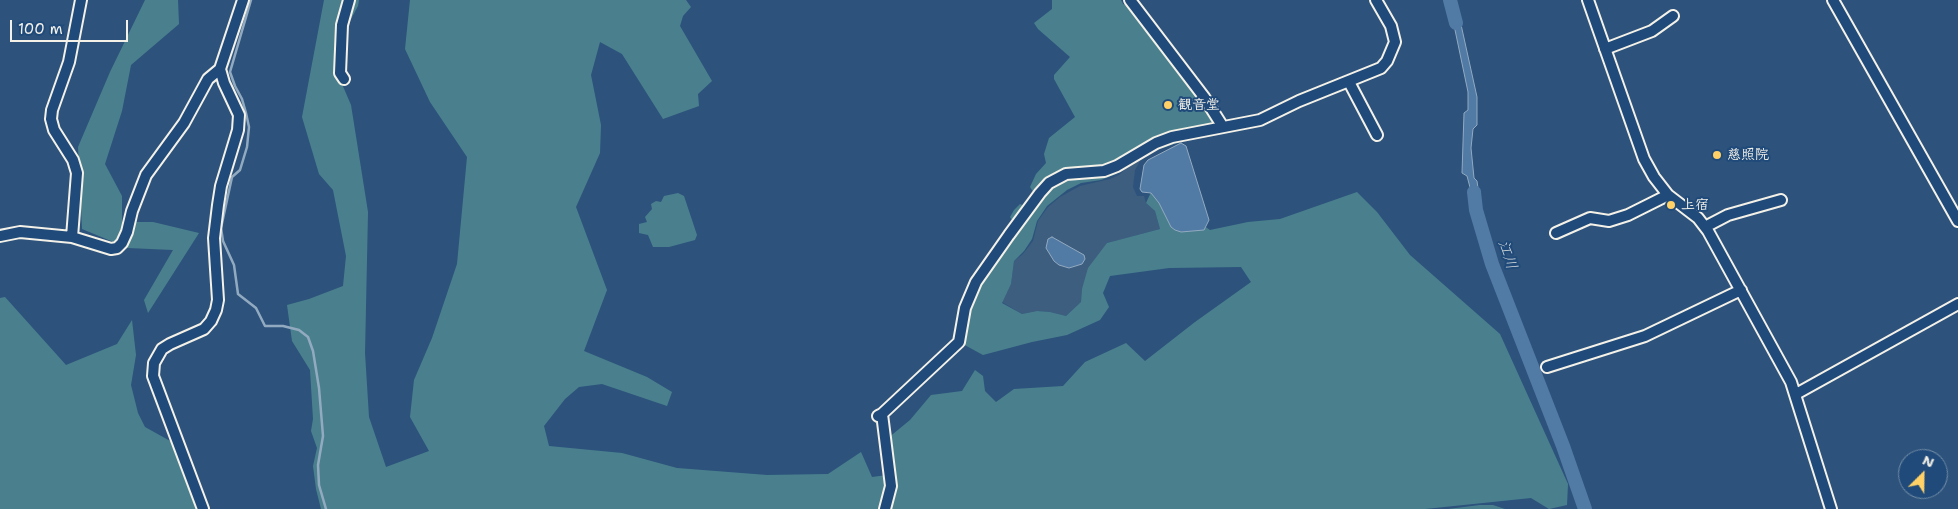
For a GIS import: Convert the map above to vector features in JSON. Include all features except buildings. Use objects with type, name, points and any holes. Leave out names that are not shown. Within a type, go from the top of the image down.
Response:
[{"type":"street","points":[[72,237],[77,173],[74,160],[54,130],[52,110],[69,62],[81,0]]},
{"type":"street","points":[[0,236],[20,232],[72,237],[111,249],[117,248],[122,243],[127,232],[132,211],[146,175],[184,122],[208,80],[220,69],[243,0]]},
{"type":"street","points":[[344,79],[340,73],[342,26],[349,0]]},
{"type":"street","points":[[1130,0],[1204,97],[1223,127]]},
{"type":"street","points":[[886,509],[892,486],[880,415],[959,342],[965,308],[976,282],[1049,183],[1066,174],[1104,171],[1117,166],[1156,143],[1172,137],[1260,120],[1299,101],[1381,68],[1387,61],[1395,42],[1391,26],[1376,0]]},
{"type":"street","points":[[1588,0],[1644,159],[1654,177],[1668,195],[1698,218],[1705,227],[1791,382],[1831,509]]},
{"type":"street","points":[[1833,0],[1958,221]]},
{"type":"street","points":[[1605,49],[1652,31],[1673,16]]},
{"type":"street","points":[[203,509],[153,376],[154,364],[162,349],[204,329],[211,321],[216,310],[218,300],[214,238],[221,186],[238,130],[239,115],[220,69]]},
{"type":"street","points":[[1349,82],[1377,135]]},
{"type":"street","points":[[1556,234],[1590,218],[1609,221],[1628,215],[1668,195]]},
{"type":"street","points":[[1705,227],[1728,215],[1781,200]]},
{"type":"street","points":[[1547,367],[1645,336],[1741,290]]},
{"type":"street","points":[[1796,394],[1958,304]]},
{"type":"shaded area","points":[[1451,4],[1455,5],[1458,11],[1477,97],[1477,125],[1473,129],[1471,148],[1474,178],[1477,181],[1480,203],[1477,204],[1476,210],[1467,176],[1462,173],[1464,113],[1468,110],[1468,92]]},
{"type":"shaded area","points":[[1181,143],[1186,146],[1209,220],[1204,230],[1181,232],[1175,230],[1171,227],[1159,203],[1151,193],[1142,192],[1140,189],[1144,165],[1148,160]]},
{"type":"shaded area","points":[[1134,161],[1140,161],[1135,170],[1133,187],[1137,196],[1144,196],[1146,203],[1155,211],[1160,229],[1107,243],[1082,289],[1081,302],[1066,316],[1037,311],[1022,314],[1002,302],[1011,284],[1014,261],[1023,254],[1033,241],[1038,221],[1048,207],[1060,197],[1080,186],[1119,175]]},
{"type":"shaded area","points":[[1052,237],[1084,255],[1085,259],[1082,264],[1069,268],[1059,265],[1054,261],[1046,248],[1048,239]]},
{"type":"green space","points":[[145,0],[178,0],[179,24],[131,65],[122,111],[105,164],[122,196],[122,222],[153,222],[199,233],[148,313],[144,300],[173,250],[128,248],[82,229],[78,147],[110,72]]},
{"type":"green space","points":[[324,0],[359,0],[358,6],[343,34],[336,70],[351,105],[368,212],[365,353],[369,417],[386,467],[429,451],[410,417],[414,380],[432,338],[457,264],[467,157],[430,102],[405,49],[410,0],[686,0],[691,7],[683,16],[680,26],[712,81],[698,94],[699,106],[663,119],[622,54],[600,42],[591,75],[601,125],[600,153],[576,207],[607,290],[584,351],[647,377],[672,392],[667,406],[602,384],[579,387],[565,399],[544,426],[549,446],[622,453],[677,468],[767,475],[828,474],[861,452],[872,477],[887,475],[882,443],[910,420],[931,395],[962,391],[975,370],[983,376],[985,391],[996,402],[1014,389],[1063,386],[1085,362],[1126,343],[1145,361],[1251,282],[1241,267],[1169,268],[1110,276],[1103,293],[1109,307],[1100,320],[1067,335],[983,355],[961,343],[964,299],[1015,220],[1012,220],[1010,217],[1014,210],[1020,204],[1025,206],[1038,199],[1030,187],[1036,174],[1046,163],[1044,154],[1049,138],[1075,117],[1054,79],[1054,75],[1070,57],[1038,29],[1034,23],[1052,9],[1052,0],[1121,0],[1123,4],[1138,12],[1186,78],[1212,118],[1212,124],[1201,134],[1141,154],[1116,174],[1101,180],[1081,183],[1067,190],[1047,206],[1037,221],[1032,239],[1014,261],[1011,284],[1002,303],[1022,314],[1037,311],[1066,316],[1081,302],[1082,289],[1088,268],[1107,243],[1160,229],[1155,211],[1146,203],[1152,190],[1210,230],[1248,222],[1280,219],[1357,192],[1377,212],[1410,255],[1500,334],[1568,484],[1567,505],[1549,509],[1531,498],[1425,509],[321,509],[313,466],[317,448],[311,431],[313,419],[310,370],[292,341],[287,305],[343,286],[346,256],[333,190],[319,174],[302,117]]},
{"type":"green space","points":[[678,193],[684,196],[697,235],[695,240],[669,247],[653,247],[648,235],[639,233],[639,224],[647,222],[645,217],[652,209],[651,204],[656,201],[661,202],[664,196]]},
{"type":"green space","points":[[5,297],[66,365],[117,344],[132,320],[136,355],[131,385],[138,413],[145,427],[172,442],[199,509],[0,509],[0,298]]},
{"type":"green space","points":[[1493,505],[1505,509],[1448,509]]},
{"type":"waterway","points":[[251,0],[230,72],[246,113],[249,127],[247,147],[240,170],[232,177],[221,228],[223,241],[234,265],[238,294],[256,308],[265,326],[283,326],[299,330],[308,337],[313,351],[319,388],[323,436],[318,465],[319,485],[326,509]]},
{"type":"waterway","name":"江川","points":[[1450,0],[1456,23]]},
{"type":"waterway","name":"江川","points":[[1474,192],[1476,210],[1492,264],[1563,446],[1585,509]]},
{"type":"place","name":"観音堂","points":[[1168,105]]},
{"type":"place","name":"慈照院","points":[[1717,155]]},
{"type":"place","name":"上宿","points":[[1671,205]]}]
